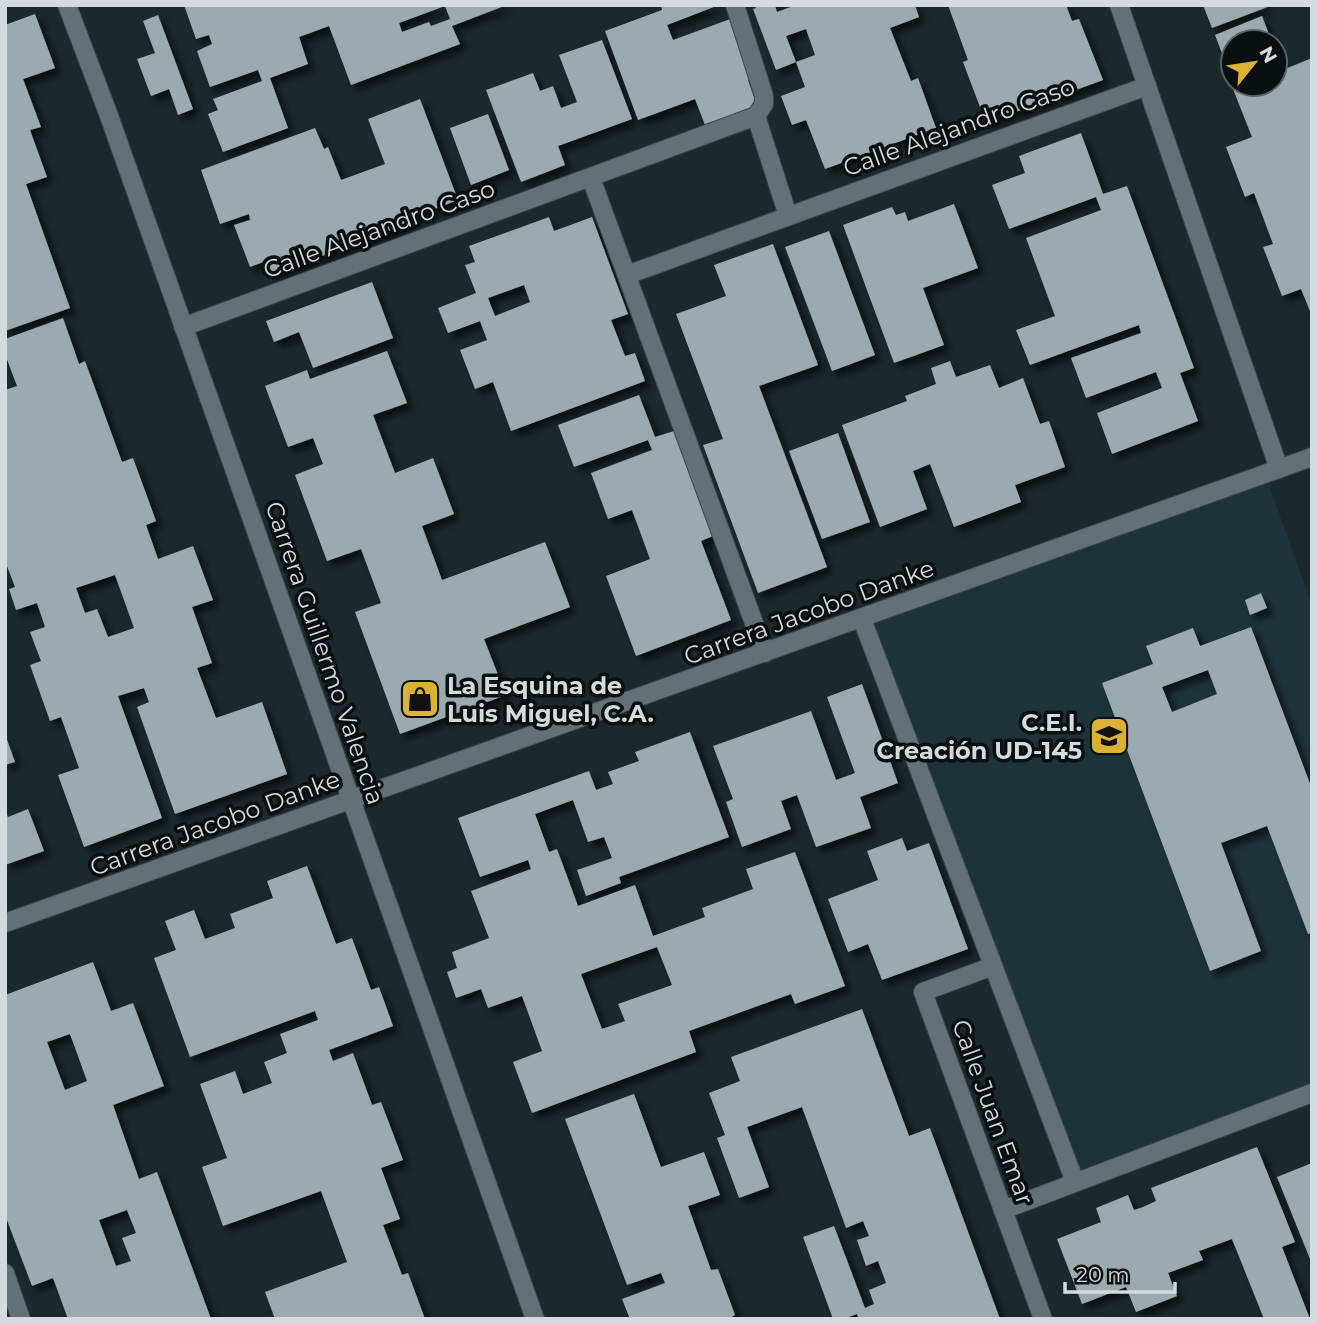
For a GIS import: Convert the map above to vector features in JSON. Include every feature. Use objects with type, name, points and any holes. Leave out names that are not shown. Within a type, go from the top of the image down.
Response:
[{"type":"street","name":"Carrera Guillermo Valencia","points":[[67,5],[535,1319]]},
{"type":"street","points":[[735,5],[764,96],[764,104],[756,116],[788,216]]},
{"type":"street","points":[[1119,5],[1279,469]]},
{"type":"street","name":"Calle Alejandro Caso","points":[[627,275],[1147,86]]},
{"type":"street","name":"Calle Alejandro Caso","points":[[183,327],[756,116]]},
{"type":"street","points":[[590,178],[765,653]]},
{"type":"street","name":"Carrera Jacobo Danke","points":[[5,923],[1312,457]]},
{"type":"street","name":"Calle Juan Emar","points":[[862,619],[1075,1182]]},
{"type":"street","name":"Calle Juan Emar","points":[[993,965],[923,992],[1043,1319]]},
{"type":"street","points":[[1003,1210],[1312,1093]]},
{"type":"street","points":[[5,1273],[21,1319]]},
{"type":"shaded area","name":"C.E.I. Creación UD-145","points":[[1265,474],[1312,605],[1312,1093],[1075,1182],[862,619]]},
{"type":"building","points":[[184,5],[507,5],[452,26],[460,44],[351,85],[329,26],[299,37],[308,64],[270,78],[288,128],[223,152],[208,114],[218,110],[213,99],[262,81],[258,70],[210,87],[197,51],[212,44],[209,35],[196,39]],"holes":[[[445,6],[450,19],[431,26],[429,22],[402,32],[399,23]]]},
{"type":"building","points":[[661,5],[719,5],[667,25],[673,40],[733,18],[755,78],[748,80],[757,106],[705,125],[695,99],[638,120],[605,31],[662,10]]},
{"type":"building","points":[[755,5],[775,5],[777,12],[796,5],[915,5],[919,17],[890,28],[911,81],[918,78],[936,128],[825,169],[806,120],[792,125],[781,96],[805,87],[796,62],[776,70],[753,9],[756,8]],"holes":[[[806,29],[815,55],[796,62],[786,36]]]},
{"type":"building","points":[[948,5],[1066,5],[1072,21],[1079,19],[1103,80],[986,123],[963,62],[968,60]]},
{"type":"building","points":[[1203,5],[1273,5],[1212,28]]},
{"type":"building","points":[[35,14],[55,68],[23,79],[41,127],[30,130],[47,177],[26,184],[70,308],[5,331],[5,25]]},
{"type":"building","points":[[158,15],[193,109],[178,115],[169,89],[151,96],[137,59],[155,53],[143,21]]},
{"type":"building","points":[[1262,16],[1267,28],[1232,28]]},
{"type":"building","points":[[602,40],[632,119],[558,146],[565,165],[521,182],[486,90],[533,73],[540,91],[553,86],[561,108],[577,102],[559,55]]},
{"type":"building","points":[[1312,58],[1312,316],[1301,289],[1282,296],[1263,247],[1273,244],[1254,193],[1245,197],[1226,147],[1252,137],[1237,98],[1289,98],[1289,67]]},
{"type":"building","points":[[420,99],[458,200],[406,220],[408,224],[271,275],[266,261],[250,267],[234,225],[250,220],[249,214],[220,224],[201,170],[315,128],[324,149],[328,147],[341,180],[385,164],[368,119]]},
{"type":"building","points":[[488,114],[509,170],[471,185],[450,128]]},
{"type":"building","points":[[1081,133],[1103,194],[1127,186],[1194,368],[1180,373],[1198,421],[1112,454],[1097,413],[1162,388],[1156,372],[1086,398],[1071,358],[1141,333],[1139,325],[1030,365],[1016,330],[1055,316],[1026,238],[1101,210],[1096,197],[1009,229],[992,185],[1025,173],[1019,156]]},
{"type":"building","points":[[954,204],[978,268],[923,288],[944,345],[894,363],[843,225],[892,207],[896,215],[905,212],[908,221]]},
{"type":"building","points":[[549,217],[554,231],[592,217],[628,314],[611,320],[625,356],[635,353],[645,381],[511,431],[493,382],[475,389],[460,350],[487,340],[480,321],[448,333],[438,308],[476,293],[465,265],[475,262],[469,246]],"holes":[[[524,285],[530,302],[495,316],[488,298]]]},
{"type":"building","points":[[829,231],[875,355],[832,371],[785,247]]},
{"type":"building","points":[[773,244],[818,365],[759,386],[827,567],[758,593],[703,445],[723,439],[676,314],[726,296],[714,265]]},
{"type":"building","points":[[372,282],[393,338],[313,368],[299,332],[274,342],[266,321]]},
{"type":"building","points":[[63,318],[79,364],[85,361],[122,462],[133,458],[156,521],[146,525],[158,559],[193,546],[213,600],[192,607],[212,663],[197,668],[216,718],[262,702],[287,774],[175,814],[137,707],[149,702],[144,688],[118,696],[162,818],[84,847],[58,775],[79,768],[61,717],[50,721],[30,665],[41,661],[30,632],[45,627],[37,603],[16,610],[9,589],[15,587],[5,561],[5,390],[17,386],[5,354],[5,339]],"holes":[[[115,575],[134,628],[108,637],[97,609],[85,613],[76,588]]]},
{"type":"building","points":[[387,351],[407,403],[373,415],[395,473],[433,458],[454,514],[422,526],[442,580],[545,542],[570,607],[484,639],[506,695],[400,734],[355,612],[381,603],[361,549],[327,561],[295,475],[323,464],[313,438],[288,447],[265,386],[307,370],[310,379]]},
{"type":"building","points":[[950,361],[956,377],[990,365],[999,388],[1023,378],[1040,424],[1049,421],[1065,467],[1015,485],[1021,502],[954,527],[930,464],[913,471],[927,509],[880,527],[842,425],[907,401],[905,396],[936,384],[931,368]]},
{"type":"building","points":[[639,395],[655,437],[674,431],[713,536],[701,541],[731,620],[636,656],[606,576],[650,559],[632,510],[608,519],[591,473],[652,450],[648,440],[574,467],[558,425]]},
{"type":"building","points":[[838,433],[870,522],[822,539],[789,451]]},
{"type":"building","points":[[1261,593],[1267,608],[1250,615],[1245,600]]},
{"type":"building","points":[[1251,627],[1312,789],[1312,933],[1308,934],[1267,826],[1221,843],[1261,951],[1210,971],[1102,683],[1153,664],[1146,646],[1193,628],[1200,646]],"holes":[[[1208,670],[1217,694],[1172,712],[1162,687]]]},
{"type":"building","points":[[862,684],[898,783],[860,797],[871,828],[816,847],[797,795],[781,801],[791,829],[742,847],[726,802],[733,799],[713,746],[811,711],[836,780],[855,773],[827,697]]},
{"type":"building","points":[[690,732],[729,837],[619,877],[621,883],[586,896],[577,870],[612,858],[604,837],[588,842],[573,800],[535,814],[549,852],[557,849],[578,906],[635,885],[653,936],[705,917],[702,908],[753,889],[746,869],[795,852],[845,986],[795,1004],[791,994],[689,1031],[696,1052],[532,1113],[513,1062],[542,1051],[522,996],[488,1008],[481,989],[456,998],[447,972],[457,968],[452,952],[489,938],[471,891],[531,869],[528,860],[480,877],[458,818],[589,771],[596,790],[613,784],[608,772],[639,761],[635,752]],"holes":[[[657,947],[672,985],[618,1004],[625,1021],[602,1029],[581,974]]]},
{"type":"building","points":[[5,734],[15,762],[5,765]]},
{"type":"building","points":[[28,809],[44,851],[5,865],[5,811],[8,817]]},
{"type":"building","points":[[902,838],[907,851],[929,843],[968,949],[882,980],[868,944],[848,952],[828,899],[878,880],[867,851]]},
{"type":"building","points":[[307,866],[336,944],[352,938],[371,990],[379,987],[393,1026],[329,1050],[333,1061],[353,1053],[372,1105],[381,1102],[403,1160],[381,1168],[400,1219],[383,1225],[402,1275],[408,1273],[425,1319],[275,1319],[265,1292],[347,1262],[321,1191],[223,1226],[202,1167],[227,1158],[200,1084],[235,1071],[243,1094],[272,1083],[264,1062],[287,1053],[280,1034],[318,1020],[315,1011],[190,1057],[154,958],[176,950],[165,921],[194,910],[205,939],[235,928],[230,914],[273,898],[267,881]]},
{"type":"building","points":[[93,962],[111,1011],[133,1003],[164,1086],[113,1105],[139,1179],[157,1172],[211,1319],[68,1319],[53,1278],[32,1286],[5,1215],[5,995]],"holes":[[[70,1034],[87,1081],[65,1090],[47,1042]],[[127,1210],[136,1233],[122,1238],[131,1261],[116,1266],[99,1220]]]},
{"type":"building","points":[[862,1009],[909,1136],[930,1128],[1000,1319],[859,1319],[857,1314],[833,1319],[803,1237],[834,1226],[865,1308],[874,1304],[869,1290],[886,1283],[878,1261],[866,1266],[857,1240],[869,1236],[863,1221],[846,1228],[802,1107],[747,1127],[769,1187],[739,1198],[717,1138],[725,1135],[709,1093],[740,1081],[731,1057]]},
{"type":"building","points":[[634,1094],[661,1167],[704,1152],[720,1195],[688,1206],[711,1270],[718,1269],[735,1315],[728,1319],[630,1319],[622,1299],[665,1283],[661,1273],[627,1285],[565,1119]]},
{"type":"building","points":[[1257,1147],[1295,1242],[1282,1247],[1310,1319],[1264,1319],[1232,1239],[1199,1251],[1203,1260],[1168,1273],[1177,1296],[1136,1312],[1126,1287],[1082,1304],[1057,1239],[1101,1222],[1096,1208],[1128,1195],[1134,1210],[1143,1207],[1156,1201],[1151,1188]]},
{"type":"building","points":[[1312,1163],[1312,1264],[1277,1177]]},
{"type":"place","name":"La Esquina de Luis Miguel, C.A.","points":[[420,699]]},
{"type":"place","name":"C.E.I. Creación UD-145","points":[[1109,736]]}]
